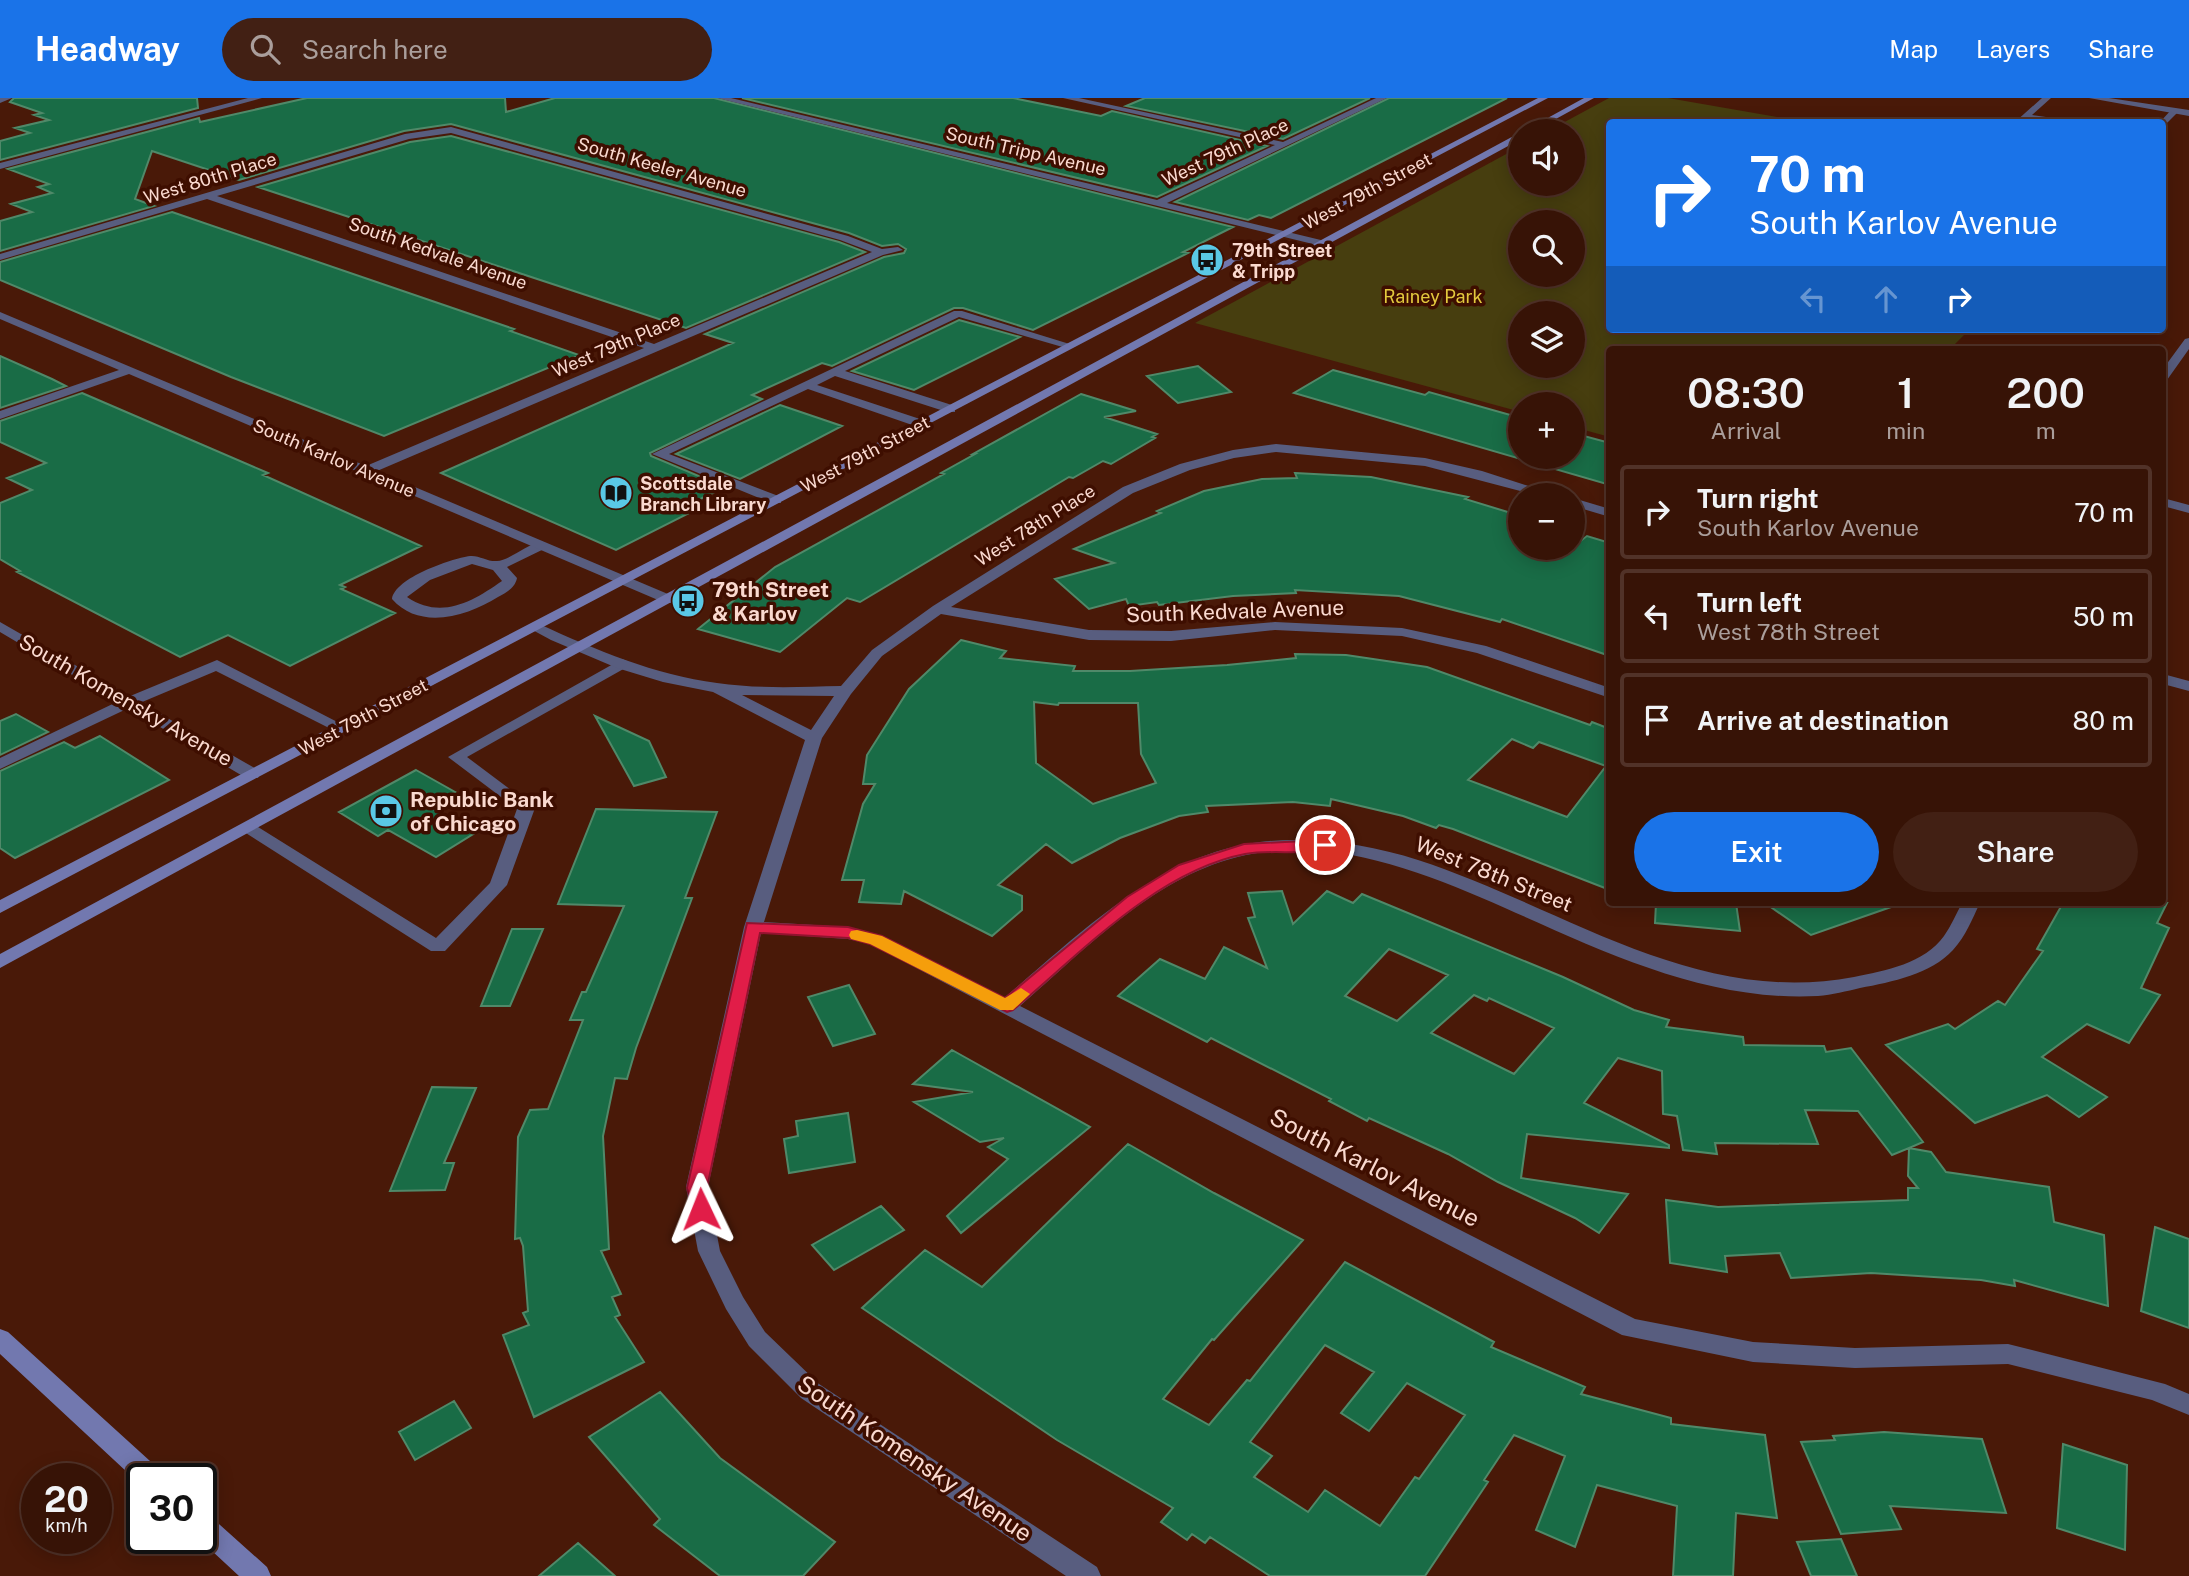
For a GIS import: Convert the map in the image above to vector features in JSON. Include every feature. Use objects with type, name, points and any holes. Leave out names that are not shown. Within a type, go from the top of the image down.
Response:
[{"type":"main road","name":"West 79th Street","points":[[0,907],[1544,98]]},
{"type":"main road","points":[[1551,119],[1590,98]]},
{"type":"main road","name":"West 79th Street","points":[[0,962],[1508,142]]},
{"type":"main road","points":[[0,1339],[135,1463]]},
{"type":"main road","points":[[217,1539],[258,1576]]},
{"type":"street","points":[[0,100],[8,98]]},
{"type":"street","points":[[0,166],[258,98]]},
{"type":"street","name":"South Tripp Avenue","points":[[721,98],[1321,243]]},
{"type":"street","points":[[1067,98],[1282,144]]},
{"type":"street","name":"West 79th Place","points":[[1158,203],[1383,98]]},
{"type":"street","points":[[2023,119],[2047,98]]},
{"type":"street","points":[[2093,98],[2189,114]]},
{"type":"street","points":[[2166,121],[2175,111]]},
{"type":"street","name":"South Keeler Avenue","points":[[430,132],[462,131],[844,238],[881,252]]},
{"type":"street","name":"West 80th Place","points":[[0,257],[430,132]]},
{"type":"street","name":"South Kedvale Avenue","points":[[208,195],[654,348]]},
{"type":"street","points":[[881,252],[898,250]]},
{"type":"street","name":"West 79th Place","points":[[365,471],[881,252]]},
{"type":"street","points":[[776,500],[658,454],[958,313],[1070,346]]},
{"type":"street","name":"South Karlov Avenue","points":[[0,315],[670,600]]},
{"type":"street","points":[[2166,373],[2189,341]]},
{"type":"street","points":[[0,415],[127,371]]},
{"type":"street","points":[[835,372],[951,409]]},
{"type":"street","points":[[807,385],[922,424]]},
{"type":"street","name":"West 78th Place","points":[[845,691],[877,653],[938,609],[1128,490],[1185,467],[1233,454],[1276,448],[1424,462],[1508,483]]},
{"type":"street","points":[[2166,503],[2189,509]]},
{"type":"street","points":[[1585,506],[1606,512]]},
{"type":"street","points":[[497,567],[510,578],[509,583],[450,613],[435,616],[424,613],[399,599],[400,593],[407,587],[461,562],[481,561],[497,567],[541,545]]},
{"type":"street","name":"South Kedvale Avenue","points":[[938,609],[1090,635],[1171,636],[1275,626],[1402,632],[1481,649],[1606,693]]},
{"type":"street","name":"South Komensky Avenue","points":[[0,626],[253,774]]},
{"type":"street","points":[[534,627],[579,649],[622,664],[716,688],[845,691]]},
{"type":"street","points":[[247,828],[438,947],[498,884],[527,808],[456,757],[622,664]]},
{"type":"street","points":[[0,764],[129,702],[217,665],[341,728]]},
{"type":"street","points":[[2166,680],[2189,686]]},
{"type":"street","points":[[716,688],[814,738]]},
{"type":"street","points":[[753,927],[814,738],[845,691]]},
{"type":"street","name":"West 78th Street","points":[[1007,1006],[1133,900],[1185,869],[1244,849],[1325,845],[1411,863],[1659,965],[1737,987],[1777,991],[1829,989],[1863,984],[1926,960],[1947,945],[1969,906]]},
{"type":"street","name":"South Karlov Avenue","points":[[753,927],[848,933],[876,940],[1630,1328],[1753,1352],[1855,1358],[2008,1354],[2156,1391],[2189,1405]]},
{"type":"street","name":"South Komensky Avenue","points":[[753,927],[697,1188],[709,1251],[734,1302],[757,1339],[810,1391],[1088,1576]]},
{"type":"green space","name":"Rainey Park","points":[[1609,98],[1668,98],[1789,119],[1606,119],[1606,333],[1966,333],[1953,346],[1606,346],[1606,436],[1585,430],[1585,392],[1508,392],[1508,408],[1195,323],[1508,153],[1508,196],[1585,196],[1585,119],[1570,119]]},
{"type":"building","points":[[14,98],[197,98],[198,108],[0,160],[0,141],[30,133],[15,128],[49,120],[34,115],[42,113],[10,102]]},
{"type":"building","points":[[307,98],[505,98],[506,112],[555,98],[714,98],[1233,227],[1183,252],[1188,253],[1033,330],[963,308],[954,308],[832,366],[822,363],[752,395],[762,399],[650,453],[651,456],[725,487],[692,503],[701,507],[616,550],[441,473],[733,343],[705,334],[884,257],[904,253],[906,249],[898,244],[882,246],[849,233],[451,124],[404,131],[239,180],[152,151],[135,199],[154,206],[0,251],[0,221],[32,212],[11,204],[52,193],[38,187],[49,184],[8,169],[199,118],[200,122]]},
{"type":"building","points":[[742,98],[1013,98],[1101,116],[1112,111],[1267,146],[1157,197]]},
{"type":"building","points":[[1145,98],[1370,98],[1283,139],[1126,106]]},
{"type":"building","points":[[1389,98],[1507,98],[1271,218],[1259,215],[1248,220],[1175,202]]},
{"type":"building","points":[[451,136],[839,242],[865,252],[686,328],[258,187],[410,142]]},
{"type":"building","points":[[172,212],[514,329],[510,331],[579,355],[384,436],[231,377],[0,280],[0,262]]},
{"type":"building","points":[[959,320],[1020,337],[914,390],[852,371]]},
{"type":"building","points":[[0,356],[52,379],[66,386],[0,408]]},
{"type":"building","points":[[1198,366],[1231,392],[1178,403],[1147,376]]},
{"type":"building","points":[[1333,370],[1425,395],[1429,392],[1508,414],[1508,455],[1294,393]]},
{"type":"building","points":[[82,393],[268,473],[263,475],[421,546],[340,585],[345,587],[341,589],[395,613],[290,666],[228,635],[180,657],[17,572],[20,571],[0,559],[0,503],[32,490],[7,478],[46,463],[0,442],[0,421]]},
{"type":"building","points":[[1081,394],[1136,411],[1104,417],[1157,434],[1152,437],[1155,438],[1111,464],[1103,461],[1073,478],[1069,477],[860,602],[847,598],[780,652],[698,629],[775,567],[944,474],[941,473]]},
{"type":"building","points":[[780,405],[842,426],[740,479],[676,454]]},
{"type":"building","points":[[1585,436],[1606,442],[1606,484],[1555,469],[1585,469]]},
{"type":"building","points":[[1295,473],[1371,477],[1468,497],[1465,499],[1508,512],[1508,560],[1585,560],[1585,538],[1606,542],[1606,655],[1502,619],[1500,622],[1399,596],[1295,590],[1296,593],[1233,596],[1159,605],[1157,602],[1129,606],[1126,599],[1089,609],[1055,579],[1114,563],[1074,549],[1161,513],[1157,511],[1204,491],[1262,479],[1297,478]]},
{"type":"building","points":[[961,640],[1006,651],[1000,658],[1075,666],[1073,671],[1130,671],[1227,665],[1296,658],[1295,654],[1346,655],[1427,667],[1590,725],[1592,722],[1606,727],[1606,766],[1606,888],[1453,829],[1439,825],[1436,828],[1403,816],[1331,799],[1330,806],[1293,802],[1206,806],[1208,812],[1179,816],[1120,838],[1072,863],[1046,844],[998,885],[1022,896],[1022,910],[992,936],[904,891],[901,904],[859,902],[864,880],[842,880],[863,804],[875,784],[863,784],[867,755],[909,689]],"holes":[[[1034,702],[1058,705],[1138,703],[1141,754],[1156,783],[1093,804],[1036,763]],[[1512,739],[1533,748],[1539,742],[1606,766],[1567,817],[1468,780]]]},
{"type":"building","points":[[16,714],[48,732],[0,755],[0,721]]},
{"type":"building","points":[[595,716],[649,741],[666,777],[634,786]]},
{"type":"building","points":[[100,736],[169,780],[15,858],[0,848],[0,771],[64,742],[75,748]]},
{"type":"building","name":"Republic Bank of Chicago","points":[[416,770],[455,792],[429,807],[478,831],[436,857],[388,830],[378,836],[339,812]]},
{"type":"building","points":[[596,809],[717,812],[685,898],[692,898],[627,1079],[615,1078],[603,1136],[609,1249],[601,1251],[621,1294],[612,1297],[620,1315],[615,1317],[644,1362],[534,1417],[503,1335],[529,1325],[523,1313],[528,1311],[523,1246],[520,1238],[515,1239],[518,1137],[530,1110],[548,1109],[583,1020],[570,1020],[582,992],[586,992],[624,906],[558,904]]},
{"type":"building","points":[[1282,891],[1293,924],[1327,891],[1353,903],[1362,894],[1563,977],[1634,1010],[1669,1020],[1666,1027],[1743,1037],[1744,1045],[1824,1046],[1826,1052],[1851,1048],[1923,1142],[1892,1155],[1858,1111],[1805,1110],[1818,1144],[1715,1143],[1717,1154],[1683,1150],[1677,1116],[1663,1114],[1662,1071],[1618,1058],[1584,1103],[1669,1145],[1669,1148],[1527,1134],[1521,1178],[1628,1194],[1599,1233],[1575,1218],[1498,1182],[1448,1154],[1369,1118],[1367,1121],[1329,1101],[1331,1099],[1211,1038],[1207,1042],[1118,996],[1160,959],[1205,979],[1224,947],[1267,968],[1248,918],[1255,917],[1248,893]],"holes":[[[1389,949],[1448,975],[1397,1021],[1345,996]],[[1474,995],[1487,1001],[1489,998],[1554,1028],[1514,1074],[1431,1033]]]},
{"type":"building","points":[[1656,906],[1736,906],[1740,931],[1655,923]]},
{"type":"building","points":[[1769,906],[1891,906],[1891,907],[1811,935]]},
{"type":"building","points":[[2061,906],[2166,906],[2157,923],[2169,928],[2141,988],[2160,995],[2129,1043],[2087,1024],[2042,1057],[2107,1097],[2079,1117],[2047,1095],[1975,1123],[1886,1045],[1948,1024],[1955,1029],[1998,1001],[2005,1005],[2043,951],[2037,949]]},
{"type":"building","points":[[512,929],[543,929],[510,1006],[481,1006]]},
{"type":"building","points":[[849,985],[875,1034],[833,1046],[808,997]]},
{"type":"building","points":[[952,1050],[1090,1127],[961,1233],[947,1216],[1008,1159],[988,1147],[1004,1138],[980,1142],[914,1102],[973,1092],[913,1084]]},
{"type":"building","points":[[432,1087],[476,1088],[444,1163],[454,1163],[445,1190],[390,1191]]},
{"type":"building","points":[[848,1113],[855,1162],[789,1173],[784,1139],[798,1136],[796,1121]]},
{"type":"building","points":[[1128,1144],[1303,1240],[1214,1340],[1212,1339],[1163,1399],[1209,1425],[1247,1380],[1250,1381],[1345,1262],[1494,1342],[1491,1347],[1585,1387],[1581,1394],[1671,1418],[1671,1424],[1765,1435],[1777,1518],[1736,1513],[1733,1576],[1673,1576],[1677,1506],[1597,1485],[1575,1547],[1536,1530],[1565,1456],[1514,1435],[1484,1480],[1488,1482],[1425,1576],[1270,1576],[1210,1537],[1205,1543],[1192,1534],[1187,1540],[1161,1522],[1173,1508],[1057,1440],[862,1308],[925,1250],[982,1287]],"holes":[[[1325,1345],[1374,1372],[1341,1413],[1369,1431],[1407,1383],[1465,1415],[1419,1479],[1415,1477],[1380,1526],[1325,1490],[1308,1512],[1254,1477],[1272,1456],[1250,1442]]]},
{"type":"building","points":[[1909,1148],[1931,1152],[1946,1172],[2049,1187],[2054,1222],[2104,1235],[2108,1306],[2014,1280],[2015,1286],[1981,1280],[1871,1273],[1791,1278],[1780,1253],[1725,1256],[1727,1272],[1670,1263],[1666,1200],[1718,1207],[1908,1200],[1908,1188],[1918,1188],[1908,1176]]},
{"type":"building","points":[[881,1206],[904,1230],[834,1270],[812,1245]]},
{"type":"building","points":[[2155,1227],[2189,1239],[2189,1328],[2141,1311]]},
{"type":"building","points":[[660,1392],[720,1458],[835,1542],[803,1576],[720,1576],[654,1525],[660,1519],[589,1437]]},
{"type":"building","points":[[454,1401],[471,1428],[415,1460],[399,1432]]},
{"type":"building","points":[[1884,1432],[1982,1439],[2006,1513],[1890,1506],[1901,1529],[1841,1534],[1801,1442],[1835,1440],[1833,1436]]},
{"type":"building","points":[[2063,1444],[2127,1465],[2125,1550],[2057,1528]]},
{"type":"building","points":[[1841,1539],[1857,1576],[1811,1576],[1797,1542]]},
{"type":"building","points":[[578,1543],[615,1576],[539,1576]]},
{"type":"slow traffic","points":[[857,935],[876,940],[1007,1006],[1021,994]]},
{"type":"place","name":"79th Street & Tripp","points":[[1207,260]]},
{"type":"place","name":"Scottsdale Branch Library","points":[[616,493]]},
{"type":"place","name":"79th Street & Karlov","points":[[688,601]]},
{"type":"place","name":"Republic Bank of Chicago","points":[[386,811]]},
{"type":"route","points":[[701,1209],[697,1188],[753,927],[848,933],[876,940],[1007,1006],[1133,900],[1185,869],[1244,849],[1325,845]]}]
